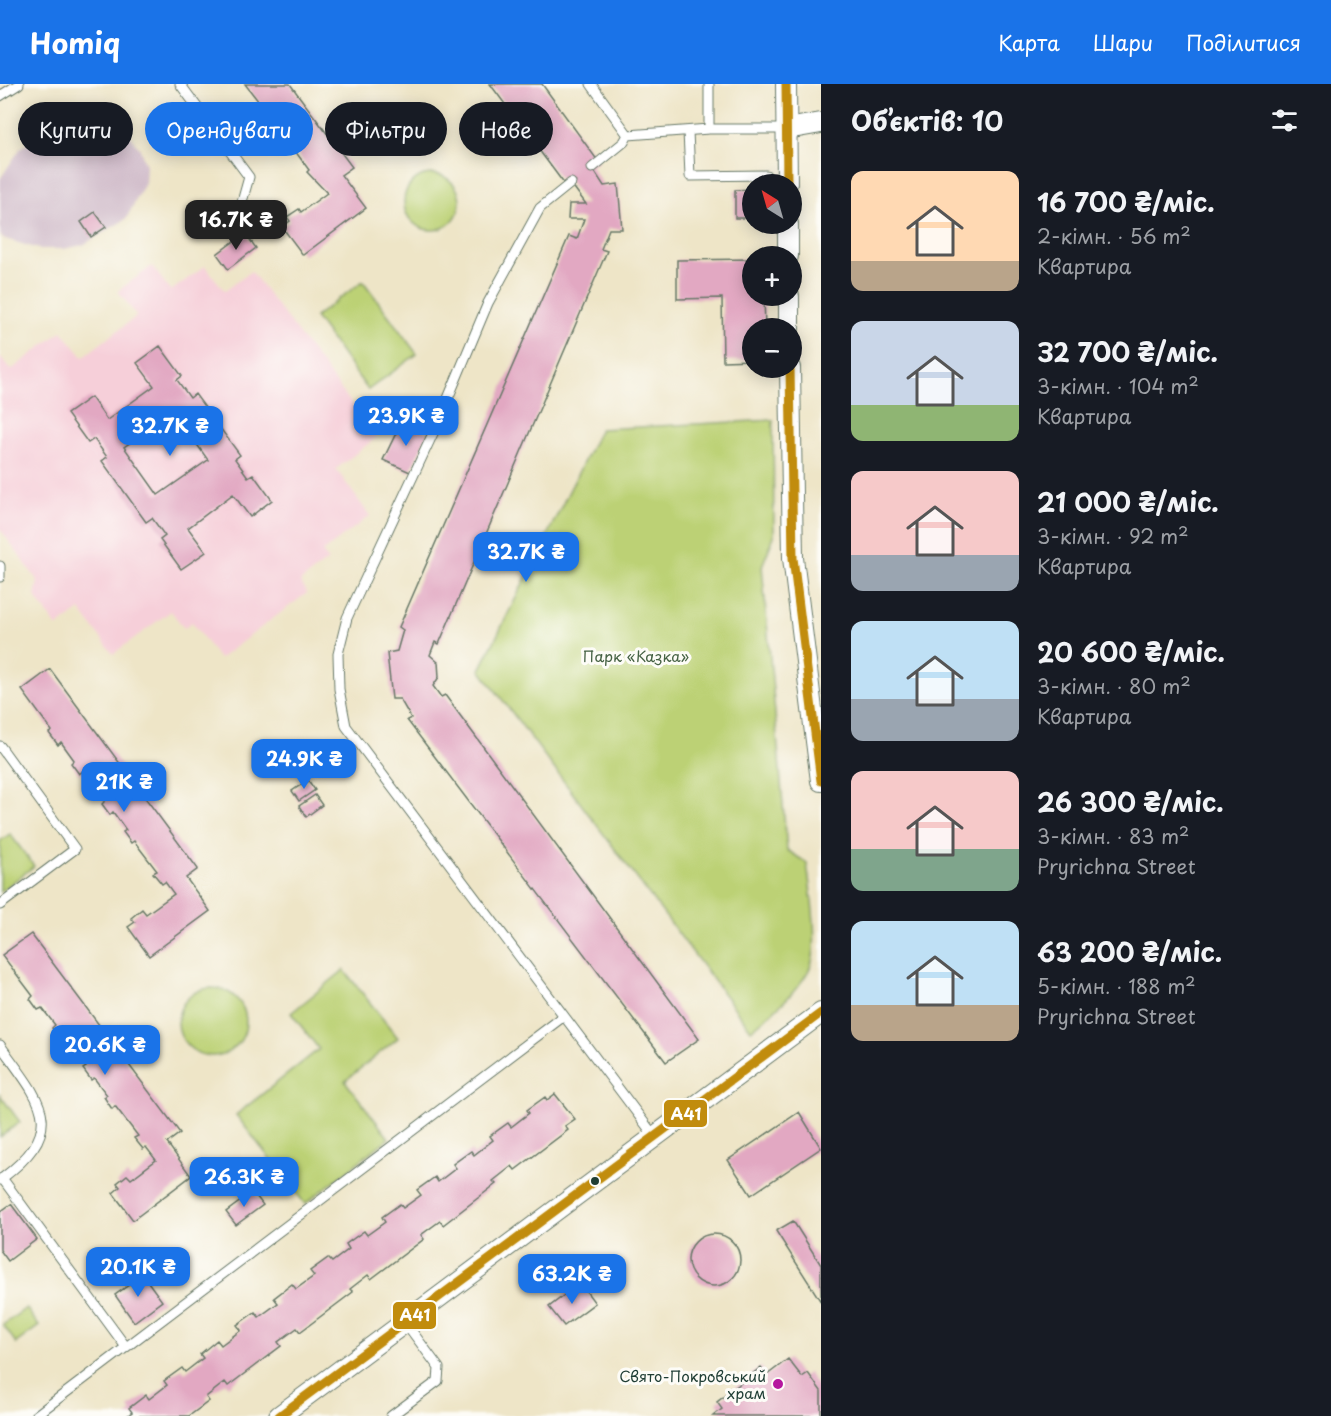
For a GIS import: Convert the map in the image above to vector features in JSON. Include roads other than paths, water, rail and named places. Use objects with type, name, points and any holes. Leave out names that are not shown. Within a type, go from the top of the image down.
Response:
[{"type":"street","points":[[786,84],[787,174]]},
{"type":"street","points":[[788,129],[821,123]]},
{"type":"street","points":[[790,378],[793,558],[821,781]]},
{"type":"street","points":[[279,1416],[821,1013]]},
{"type":"lane","points":[[0,96],[19,84]]},
{"type":"lane","points":[[180,84],[249,177],[240,209]]},
{"type":"lane","points":[[591,84],[628,135]]},
{"type":"lane","points":[[709,84],[709,129]]},
{"type":"lane","points":[[592,168],[628,135],[709,129],[788,129]]},
{"type":"lane","points":[[688,131],[690,176],[742,175]]},
{"type":"lane","points":[[571,183],[540,208],[488,303],[436,427],[347,618],[338,654],[339,689],[346,726],[655,1137]]},
{"type":"lane","points":[[0,566],[0,577]]},
{"type":"lane","points":[[0,746],[75,849],[0,905]]},
{"type":"lane","points":[[35,1416],[564,1016]]},
{"type":"lane","points":[[0,1045],[34,1093],[44,1116],[38,1143],[23,1162],[1,1179],[126,1347]]},
{"type":"lane","points":[[391,1416],[438,1381],[439,1368],[405,1322]]},
{"type":"place","name":"Свято-Покровський храм","points":[[778,1384]]},
{"type":"park label","name":"Парк «Казка»","points":[[636,655]]}]
